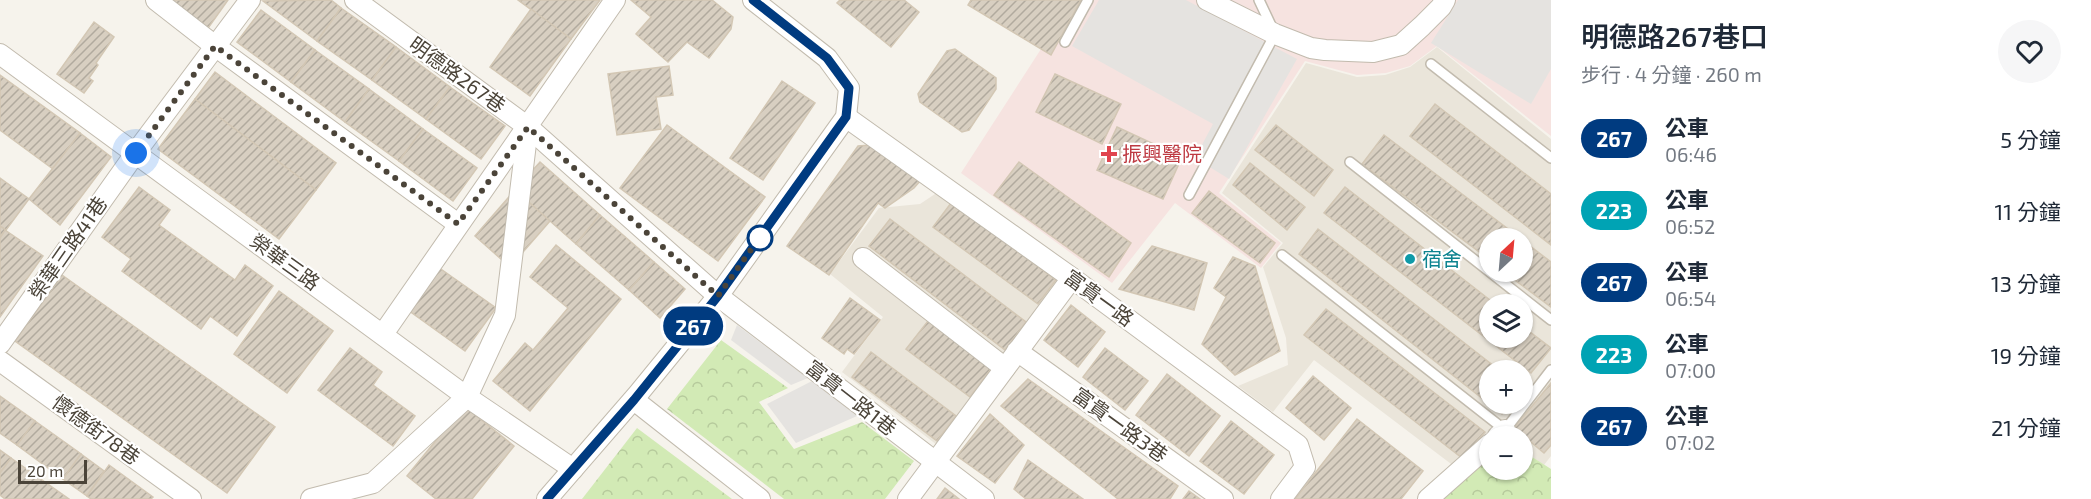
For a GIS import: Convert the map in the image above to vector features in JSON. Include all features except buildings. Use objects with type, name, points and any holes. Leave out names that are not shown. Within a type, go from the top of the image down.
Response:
[{"type":"street","points":[[156,0],[458,224]]},
{"type":"street","name":"榮華三路41巷","points":[[0,344],[136,153],[250,0]]},
{"type":"street","name":"明德路267巷","points":[[355,0],[528,127],[718,296]]},
{"type":"street","points":[[383,334],[615,0]]},
{"type":"street","points":[[547,499],[634,400],[718,296],[846,117],[849,88],[827,58],[753,0]]},
{"type":"street","points":[[1206,0],[1275,34],[1311,48],[1373,52],[1401,45],[1441,7],[1445,0]]},
{"type":"street","name":"榮華三路","points":[[0,54],[467,397],[573,469]]},
{"type":"street","name":"富貴一路","points":[[846,117],[1072,278],[1298,445],[1305,467],[1281,499]]},
{"type":"street","points":[[311,499],[373,483],[467,397],[505,315],[528,127]]},
{"type":"street","points":[[862,258],[1005,368]]},
{"type":"street","points":[[908,499],[1072,278]]},
{"type":"street","name":"富貴一路1巷","points":[[718,296],[984,499]]},
{"type":"street","name":"富貴一路3巷","points":[[1017,351],[1223,499]]},
{"type":"street","name":"懷德街78巷","points":[[0,361],[191,499]]},
{"type":"street","points":[[634,400],[760,499]]},
{"type":"street","points":[[1428,499],[1479,454]]},
{"type":"lane","points":[[1065,42],[1088,0]]},
{"type":"lane","points":[[1189,195],[1275,34],[1259,0]]},
{"type":"lane","points":[[1431,64],[1551,158]]},
{"type":"lane","points":[[1350,162],[1551,320]]},
{"type":"lane","points":[[1282,255],[1492,426]]},
{"type":"lane","points":[[1507,426],[1551,370]]},
{"type":"shaded area","name":"振興醫院","points":[[971,0],[1551,0],[1551,136],[1437,46],[1410,66],[1386,73],[1357,75],[1305,61],[1219,193],[1281,243],[1261,268],[1175,203],[1112,283],[961,173],[1041,49],[968,5]]},
{"type":"shaded area","points":[[1099,0],[1186,0],[1297,59],[1229,179],[1195,158],[1213,124],[1072,46]]},
{"type":"shaded area","points":[[1458,0],[1551,0],[1551,69],[1531,104],[1431,43]]},
{"type":"shaded area","points":[[1437,47],[1551,139],[1551,456],[1544,465],[1533,458],[1533,426],[1479,426],[1479,457],[1463,473],[1314,360],[1273,412],[1238,386],[1288,365],[1286,338],[1263,267],[1283,243],[1222,193],[1306,63],[1357,77],[1385,75],[1410,67]]},
{"type":"shaded area","points":[[938,192],[1058,281],[937,445],[842,372],[883,317],[830,274],[879,208],[920,204]]},
{"type":"shaded area","points":[[737,325],[808,378],[791,385],[731,340]]},
{"type":"shaded area","points":[[812,381],[857,416],[796,443],[767,404]]},
{"type":"green space","points":[[721,340],[788,388],[759,402],[794,449],[862,422],[914,461],[885,499],[784,499],[667,409]]},
{"type":"green space","points":[[637,428],[732,499],[582,499]]},
{"type":"green space","points":[[1479,453],[1479,480],[1533,480],[1533,457],[1551,469],[1551,499],[1442,499]]},
{"type":"bus line","name":"267","points":[[547,499],[634,400],[718,296],[846,117],[849,88],[827,58],[753,0]]},
{"type":"place","name":"振興醫院","points":[[1109,154]]},
{"type":"place","name":"宿舍","points":[[1410,259]]},
{"type":"route","points":[[136,153],[215,46],[458,224],[528,127],[718,296],[765,230],[760,238]]}]
